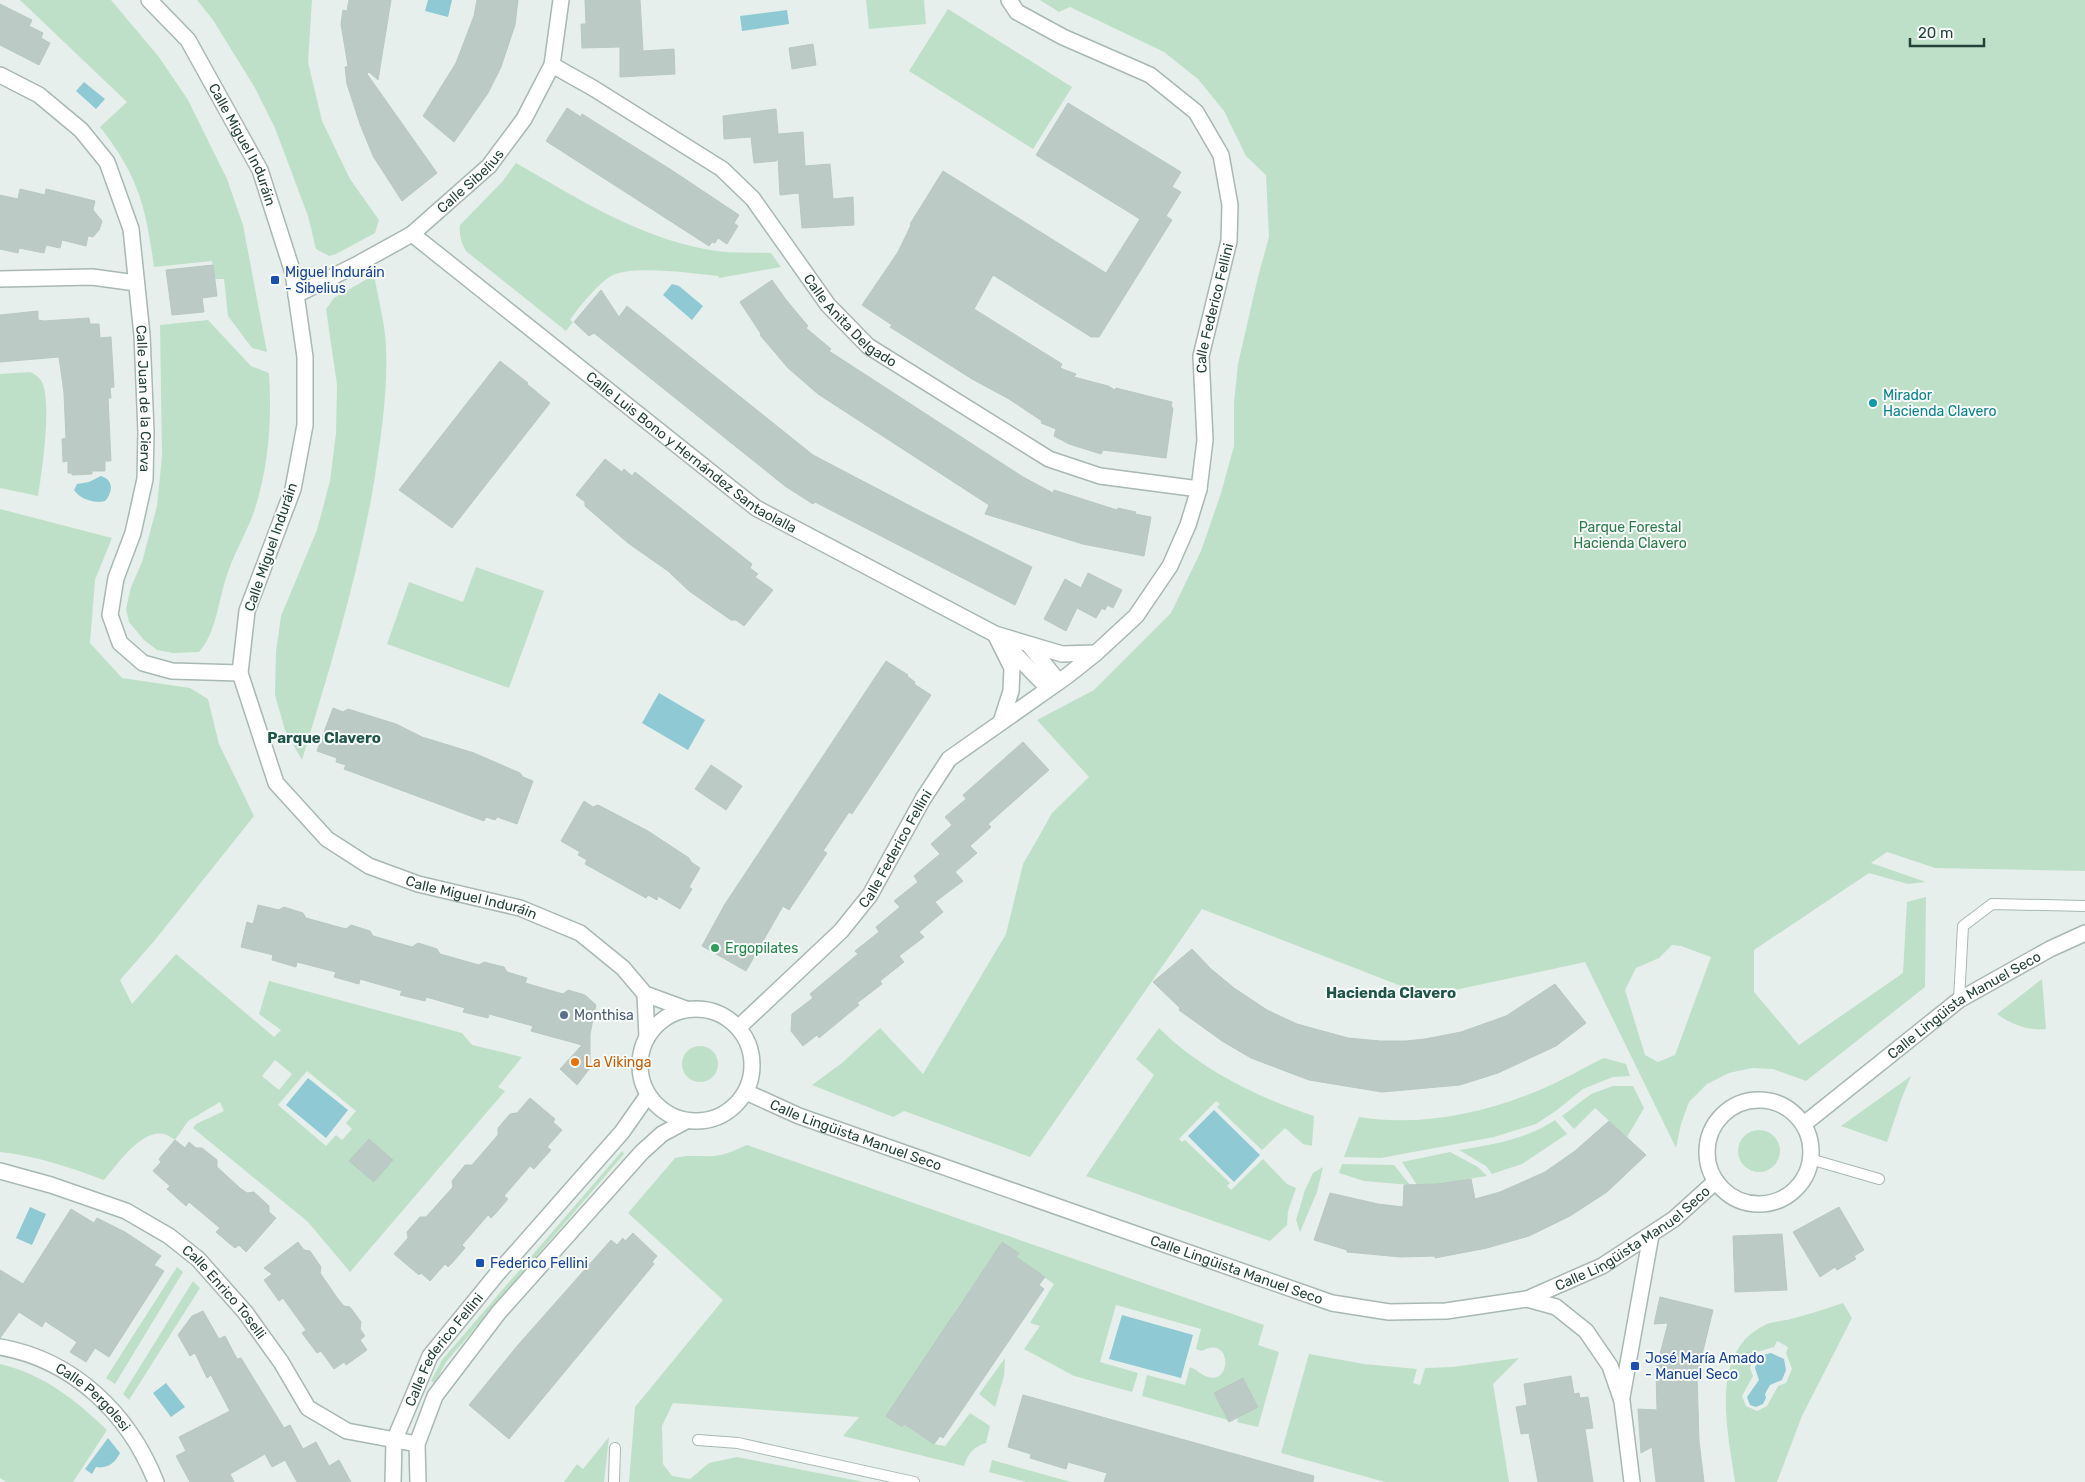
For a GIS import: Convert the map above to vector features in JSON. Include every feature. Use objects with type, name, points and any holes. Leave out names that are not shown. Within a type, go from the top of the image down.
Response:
[{"type":"street","name":"Calle Miguel Induráin","points":[[149,0],[188,40],[260,170],[294,273],[305,357],[305,425],[293,490],[247,611],[240,673],[276,783],[328,839],[369,866],[418,884],[520,908],[580,933],[623,968],[645,994]]},
{"type":"street","name":"Calle Sibelius","points":[[296,295],[412,234],[489,166],[524,119],[552,65],[561,0]]},
{"type":"street","name":"Calle Federico Fellini","points":[[739,1027],[841,931],[870,894],[923,799],[949,760],[1096,653],[1136,616],[1170,566],[1188,525],[1199,489],[1205,440],[1202,356],[1230,241],[1230,205],[1221,155],[1196,112],[1150,76],[1048,29],[1018,12],[1009,0]]},
{"type":"street","name":"Calle Anita Delgado","points":[[552,65],[593,88],[722,169],[753,199],[828,306],[868,346],[1049,459],[1100,476],[1199,489]]},
{"type":"street","name":"Calle Juan de la Cierva","points":[[0,75],[39,95],[82,130],[106,162],[131,230],[142,334],[146,432],[145,479],[133,533],[116,578],[110,615],[120,643],[143,663],[172,671],[240,673]]},
{"type":"street","name":"Calle Luis Bono y Hernández Santaolalla","points":[[412,234],[756,508],[995,634],[1062,654],[1096,653]]},
{"type":"street","points":[[0,279],[92,277],[136,283]]},
{"type":"street","name":"Calle Luis Bono y Hernández Santaolalla","points":[[995,634],[1053,685]]},
{"type":"street","points":[[995,634],[1012,668],[1011,691],[1000,722]]},
{"type":"street","points":[[1030,646],[1053,685]]},
{"type":"street","name":"Calle Lingüista Manuel Seco","points":[[1804,1124],[1959,1000],[2050,949],[2085,933]]},
{"type":"street","points":[[646,1038],[645,994],[686,1009]]},
{"type":"street","points":[[700,1008],[726,1016],[739,1027],[748,1042],[752,1056],[753,1072],[742,1100],[731,1110],[717,1118],[702,1122],[686,1121],[671,1116],[658,1107],[648,1095],[642,1082],[640,1067],[641,1052],[646,1038],[656,1025],[670,1015],[686,1009],[700,1008]]},
{"type":"street","name":"Calle Lingüista Manuel Seco","points":[[746,1092],[808,1119],[1332,1303],[1389,1312],[1446,1311],[1527,1299],[1602,1266],[1674,1219],[1716,1181]]},
{"type":"street","name":"Calle Federico Fellini","points":[[393,1482],[394,1441],[430,1356],[497,1274],[622,1132],[648,1095]]},
{"type":"street","points":[[1749,1100],[1765,1100],[1781,1104],[1794,1113],[1804,1124],[1810,1139],[1810,1159],[1808,1171],[1799,1187],[1785,1198],[1768,1204],[1751,1204],[1734,1198],[1722,1189],[1707,1162],[1706,1146],[1711,1130],[1720,1116],[1733,1106],[1749,1100]]},
{"type":"street","name":"Calle Federico Fellini","points":[[418,1482],[417,1444],[435,1396],[499,1312],[642,1152],[662,1134],[686,1121]]},
{"type":"street","name":"Calle Enrico Toselli","points":[[0,1171],[52,1185],[126,1211],[169,1236],[198,1259],[245,1312],[281,1362],[308,1408],[347,1431],[417,1444]]},
{"type":"street","points":[[1622,1401],[1651,1235]]},
{"type":"street","points":[[1527,1299],[1556,1307],[1586,1331],[1610,1366],[1622,1401],[1632,1482]]},
{"type":"street","name":"Calle Pergolesi","points":[[0,1347],[16,1350],[47,1361],[104,1400],[124,1422],[145,1456],[156,1482]]},
{"type":"lane","points":[[1959,1000],[1963,926],[1976,915],[1992,904],[2085,906]]},
{"type":"lane","points":[[1810,1159],[1879,1179]]},
{"type":"lane","points":[[698,1440],[738,1443],[914,1482]]},
{"type":"lane","points":[[614,1482],[615,1448]]},
{"type":"green space","points":[[20,0],[111,0],[159,57],[188,100],[227,179],[243,225],[267,352],[252,348],[228,316],[224,279],[215,279],[212,261],[154,267],[148,227],[138,192],[123,161],[100,127],[127,102]]},
{"type":"green space","points":[[197,0],[312,0],[308,62],[322,121],[350,179],[379,220],[375,233],[329,256],[316,249],[308,216],[275,128],[255,88],[213,20]]},
{"type":"green space","points":[[866,0],[924,0],[926,24],[869,29]]},
{"type":"green space","name":"Parque Forestal Hacienda Clavero","points":[[1040,0],[2085,0],[2085,871],[1935,868],[1887,852],[1871,863],[1926,882],[1908,884],[1869,873],[1754,950],[1754,992],[1799,1045],[1903,973],[1907,902],[1926,897],[1925,987],[1806,1081],[1773,1069],[1752,1068],[1729,1073],[1707,1084],[1689,1102],[1681,1124],[1676,1148],[1585,962],[1427,996],[1202,909],[1030,1157],[904,1111],[893,1117],[812,1085],[842,1063],[880,1028],[923,1074],[1006,934],[1023,864],[1052,813],[1089,777],[1037,720],[1094,690],[1171,613],[1201,551],[1221,493],[1234,446],[1234,402],[1238,364],[1269,237],[1266,175],[1246,156],[1224,111],[1198,79],[1164,52],[1070,7],[1059,12]],"holes":[[[1672,945],[1681,946],[1711,957],[1675,1055],[1658,1062],[1645,1055],[1625,990],[1636,968],[1659,958]]]},
{"type":"green space","points":[[948,9],[1072,87],[1033,149],[909,71]]},
{"type":"green space","points":[[516,163],[609,215],[658,236],[683,244],[718,251],[771,253],[781,267],[719,278],[718,276],[694,273],[649,270],[623,272],[613,275],[596,288],[570,320],[573,322],[566,331],[466,251],[462,241],[460,225],[502,182]]},
{"type":"green space","points":[[374,275],[386,346],[386,380],[377,465],[352,587],[302,760],[285,730],[275,695],[276,652],[281,616],[317,530],[330,481],[336,433],[337,385],[326,309],[334,298]]},
{"type":"green space","points":[[208,320],[251,366],[269,373],[270,426],[259,495],[254,512],[229,569],[213,627],[199,652],[173,653],[157,650],[144,640],[129,622],[126,609],[131,587],[142,562],[157,506],[162,456],[160,325]]},
{"type":"green space","points":[[30,372],[42,382],[46,405],[45,438],[38,496],[0,488],[0,374]]},
{"type":"green space","points":[[0,509],[112,538],[95,580],[90,643],[122,678],[190,688],[208,699],[219,744],[254,816],[155,940],[120,980],[132,1004],[176,954],[274,1037],[281,1030],[259,1014],[269,981],[462,1033],[472,1045],[522,1057],[498,1087],[505,1091],[350,1272],[308,1222],[193,1128],[196,1124],[224,1111],[220,1102],[188,1121],[175,1140],[165,1134],[155,1134],[138,1142],[104,1180],[27,1156],[0,1152]],"holes":[[[275,1060],[292,1074],[279,1090],[262,1076]],[[307,1071],[356,1111],[346,1123],[352,1129],[342,1140],[336,1135],[326,1146],[278,1105]],[[369,1139],[393,1160],[374,1182],[350,1161]]]},
{"type":"green space","points":[[476,567],[544,591],[509,688],[387,644],[409,582],[463,602]]},
{"type":"green space","points":[[2042,979],[2046,1029],[2020,1026],[1997,1014]]},
{"type":"green space","points":[[1159,1028],[1193,1057],[1231,1081],[1272,1100],[1314,1116],[1312,1146],[1303,1144],[1285,1128],[1262,1150],[1217,1107],[1220,1104],[1216,1101],[1179,1139],[1182,1142],[1185,1140],[1230,1183],[1227,1186],[1231,1190],[1263,1159],[1287,1184],[1296,1188],[1288,1211],[1287,1225],[1270,1241],[1086,1176],[1154,1075],[1136,1059]]},
{"type":"green space","points":[[700,1046],[707,1047],[713,1051],[717,1057],[717,1071],[713,1077],[707,1081],[700,1082],[693,1081],[687,1077],[683,1071],[682,1064],[683,1057],[687,1051],[693,1047]]},
{"type":"green space","points":[[1604,1058],[1626,1064],[1630,1076],[1613,1077],[1583,1089],[1536,1124],[1494,1137],[1381,1158],[1344,1157],[1359,1117],[1382,1120],[1429,1119],[1475,1111],[1520,1098],[1542,1089]]},
{"type":"green space","points":[[1911,1076],[1887,1142],[1841,1126]]},
{"type":"green space","points":[[1613,1086],[1633,1086],[1644,1108],[1627,1137],[1595,1108],[1574,1129],[1562,1116],[1591,1094]]},
{"type":"green space","points":[[1555,1120],[1567,1134],[1522,1164],[1492,1174],[1486,1166],[1459,1150],[1521,1137]]},
{"type":"green space","points":[[1759,1130],[1774,1136],[1780,1151],[1774,1166],[1759,1172],[1744,1166],[1738,1151],[1744,1136]]},
{"type":"green space","points":[[747,1145],[1264,1325],[1258,1345],[1279,1352],[1258,1427],[1237,1422],[1238,1418],[1258,1406],[1243,1378],[1214,1393],[1228,1420],[1142,1396],[1147,1375],[1185,1385],[1190,1367],[1208,1377],[1216,1377],[1222,1374],[1225,1360],[1219,1349],[1212,1348],[1202,1351],[1196,1349],[1201,1329],[1116,1305],[1100,1362],[1138,1373],[1132,1392],[1074,1376],[1024,1349],[1040,1326],[1030,1323],[1054,1284],[1016,1257],[1018,1252],[1002,1242],[999,1246],[1004,1248],[991,1258],[952,1316],[956,1320],[893,1416],[888,1413],[886,1415],[901,1427],[904,1424],[934,1444],[945,1446],[970,1413],[990,1426],[986,1443],[972,1451],[967,1457],[964,1466],[843,1436],[859,1417],[673,1403],[662,1426],[663,1464],[672,1476],[690,1479],[709,1463],[737,1457],[864,1482],[629,1482],[635,1407],[723,1300],[628,1213],[675,1158],[721,1155]]},
{"type":"green space","points":[[622,1151],[624,1154],[446,1362],[435,1383],[431,1381],[442,1360]]},
{"type":"green space","points":[[1450,1152],[1478,1167],[1487,1176],[1437,1184],[1417,1185],[1402,1162]]},
{"type":"green space","points":[[1342,1164],[1394,1165],[1410,1185],[1364,1181],[1339,1173]]},
{"type":"green space","points":[[1323,1167],[1317,1192],[1300,1232],[1296,1220],[1305,1190],[1313,1173]]},
{"type":"green space","points":[[177,1267],[183,1272],[115,1384],[106,1378]]},
{"type":"green space","points":[[193,1281],[200,1288],[129,1400],[123,1394]]},
{"type":"green space","points":[[1843,1303],[1852,1318],[1802,1416],[1777,1482],[1735,1482],[1726,1417],[1726,1394],[1729,1373],[1735,1354],[1747,1337],[1765,1325]],"holes":[[[1777,1341],[1788,1347],[1786,1353],[1792,1369],[1786,1383],[1778,1386],[1767,1406],[1757,1411],[1746,1406],[1742,1396],[1753,1376],[1750,1368],[1757,1352],[1774,1347]]]},
{"type":"green space","points":[[1309,1354],[1364,1364],[1417,1369],[1413,1383],[1420,1385],[1425,1368],[1452,1367],[1519,1358],[1493,1384],[1509,1482],[1385,1482],[1281,1453]]},
{"type":"green space","points":[[1005,1358],[1004,1376],[995,1407],[979,1394]]},
{"type":"green space","points":[[0,1364],[16,1368],[45,1381],[83,1408],[107,1430],[73,1482],[6,1482],[0,1478]]},
{"type":"green space","points":[[609,1437],[604,1482],[564,1482],[577,1464],[583,1469]]},
{"type":"green space","points":[[992,1460],[1071,1482],[1026,1482],[989,1472]]},
{"type":"water","points":[[428,0],[452,0],[448,17],[425,11]]},
{"type":"water","points":[[787,10],[789,24],[742,31],[740,16]]},
{"type":"water","points":[[84,82],[105,99],[96,109],[76,91]]},
{"type":"water","points":[[672,284],[679,286],[703,306],[692,320],[663,295]]},
{"type":"water","points":[[101,476],[108,480],[111,487],[110,494],[105,501],[88,500],[74,490],[77,484],[89,482]]},
{"type":"water","points":[[659,693],[705,720],[688,750],[642,723]]},
{"type":"water","points":[[308,1078],[348,1110],[326,1138],[286,1105]]},
{"type":"water","points":[[1214,1110],[1260,1155],[1234,1182],[1188,1136]]},
{"type":"water","points":[[30,1207],[46,1214],[32,1245],[16,1238]]},
{"type":"water","points":[[1122,1315],[1193,1335],[1181,1378],[1109,1359]]},
{"type":"water","points":[[1771,1353],[1784,1359],[1786,1370],[1782,1380],[1770,1385],[1765,1394],[1766,1398],[1763,1404],[1756,1407],[1750,1405],[1747,1397],[1759,1380],[1755,1368],[1759,1356]]},
{"type":"water","points":[[166,1383],[185,1407],[171,1417],[153,1393]]},
{"type":"water","points":[[108,1438],[120,1453],[110,1465],[96,1467],[92,1474],[85,1469]]},
{"type":"building","points":[[349,0],[391,0],[378,80],[369,72],[367,74],[437,173],[402,201],[373,156],[347,84],[345,67],[348,66],[341,24],[343,10],[347,11]]},
{"type":"building","points":[[477,0],[518,0],[515,25],[501,67],[488,93],[454,142],[423,116],[456,63],[474,16]]},
{"type":"building","points":[[585,0],[640,0],[643,51],[674,49],[675,74],[620,77],[620,47],[582,48],[581,24],[586,24]]},
{"type":"building","points":[[0,4],[32,20],[29,26],[43,33],[41,38],[50,43],[39,65],[0,45]]},
{"type":"building","points":[[813,44],[816,65],[792,69],[789,48]]},
{"type":"building","points":[[1068,103],[1181,172],[1172,187],[1181,192],[1166,216],[1172,220],[1099,337],[1091,337],[993,275],[974,309],[1062,364],[1060,368],[1076,374],[1074,377],[1108,386],[1115,390],[1116,388],[1172,402],[1171,407],[1173,408],[1166,458],[1103,450],[1101,454],[1069,444],[1054,436],[1056,429],[1041,423],[1042,421],[1009,399],[972,379],[890,327],[892,325],[862,305],[898,252],[910,224],[943,171],[1106,273],[1140,219],[1036,155]]},
{"type":"building","points":[[567,108],[581,117],[582,114],[739,215],[734,223],[738,226],[727,244],[718,238],[715,243],[712,242],[709,246],[546,141]]},
{"type":"building","points":[[776,109],[778,134],[803,132],[805,166],[830,164],[833,199],[853,197],[854,225],[802,228],[799,193],[780,195],[778,158],[776,161],[754,163],[751,137],[724,139],[723,116]]},
{"type":"building","points":[[20,189],[45,195],[46,189],[95,201],[93,210],[102,221],[99,230],[93,237],[88,236],[86,246],[62,240],[60,248],[46,245],[44,253],[19,248],[18,253],[0,249],[0,195],[18,199]]},
{"type":"building","points":[[213,265],[217,296],[202,298],[204,312],[172,315],[166,270]]},
{"type":"building","points":[[772,280],[808,326],[806,328],[831,349],[829,351],[1023,477],[1053,493],[1054,490],[1117,510],[1118,508],[1151,517],[1144,556],[1083,544],[985,514],[989,505],[818,394],[788,368],[760,335],[740,302]]},
{"type":"building","points":[[601,290],[619,317],[627,306],[813,455],[1032,567],[1015,605],[815,502],[813,504],[785,486],[594,333],[589,336],[574,322]]},
{"type":"building","points":[[38,311],[38,320],[44,321],[89,318],[90,324],[99,324],[100,338],[111,337],[114,387],[110,388],[111,398],[108,398],[111,461],[105,461],[105,471],[92,471],[92,474],[72,475],[72,473],[68,473],[68,461],[63,462],[62,439],[66,438],[64,393],[59,357],[0,362],[0,315]]},
{"type":"building","points":[[500,361],[550,403],[452,528],[399,490]]},
{"type":"building","points":[[605,459],[622,472],[624,469],[632,476],[635,472],[752,564],[750,568],[758,574],[755,577],[773,590],[744,626],[736,620],[731,620],[689,591],[668,571],[628,543],[585,506],[585,502],[576,495]]},
{"type":"building","points":[[1088,573],[1122,590],[1113,608],[1107,605],[1105,610],[1102,608],[1096,618],[1077,608],[1066,631],[1044,619],[1065,579],[1081,588]]},
{"type":"building","points":[[886,661],[908,675],[915,682],[914,684],[931,695],[852,814],[849,812],[823,851],[827,853],[789,910],[783,906],[746,971],[702,946],[725,904]]},
{"type":"building","points":[[333,708],[343,712],[348,709],[396,724],[422,737],[474,753],[520,773],[523,777],[533,781],[517,824],[497,817],[495,820],[486,817],[484,821],[344,769],[346,765],[336,762],[337,758],[317,751]]},
{"type":"building","points":[[1023,742],[1049,770],[988,824],[991,827],[970,846],[977,853],[955,872],[963,881],[935,902],[943,912],[919,932],[924,937],[899,956],[904,962],[880,981],[882,984],[857,1003],[859,1005],[819,1038],[817,1035],[803,1046],[791,1031],[792,1014],[813,998],[810,994],[858,954],[855,951],[879,932],[876,927],[900,907],[894,901],[918,882],[914,876],[940,854],[931,844],[952,825],[945,817],[966,799],[963,795]]},
{"type":"building","points":[[711,765],[742,786],[726,810],[695,789]]},
{"type":"building","points":[[584,801],[593,807],[598,805],[648,831],[689,858],[691,862],[700,868],[689,887],[692,889],[680,909],[658,896],[657,900],[648,895],[646,898],[585,864],[587,860],[578,855],[580,852],[561,841]]},
{"type":"building","points":[[258,905],[279,910],[284,907],[303,913],[306,918],[346,929],[351,925],[370,931],[373,936],[412,947],[418,943],[437,949],[440,954],[479,965],[484,962],[504,967],[507,972],[527,978],[525,983],[563,994],[568,990],[585,995],[596,1005],[590,1034],[590,1068],[577,1085],[560,1069],[582,1045],[531,1031],[533,1026],[489,1014],[488,1018],[463,1012],[465,1008],[426,997],[425,1001],[400,995],[402,991],[360,979],[359,984],[334,977],[336,972],[297,962],[296,967],[272,960],[273,955],[241,947],[247,922],[253,924]]},
{"type":"building","points":[[1192,949],[1211,969],[1234,988],[1267,1010],[1297,1024],[1348,1038],[1406,1041],[1461,1032],[1506,1016],[1555,984],[1586,1023],[1556,1046],[1498,1073],[1460,1085],[1382,1092],[1309,1080],[1251,1058],[1222,1041],[1179,1010],[1180,1008],[1153,982]]},
{"type":"building","points":[[530,1098],[555,1119],[553,1122],[562,1130],[547,1147],[551,1150],[534,1169],[530,1166],[504,1196],[508,1199],[491,1218],[488,1215],[462,1245],[465,1248],[448,1267],[445,1264],[430,1281],[421,1273],[419,1275],[394,1254],[408,1238],[407,1232],[420,1217],[426,1217],[453,1187],[452,1181],[465,1165],[472,1165],[498,1135],[498,1128],[510,1114],[517,1113]]},
{"type":"building","points":[[1609,1121],[1646,1155],[1607,1192],[1570,1216],[1529,1236],[1487,1248],[1435,1258],[1435,1256],[1401,1257],[1347,1252],[1347,1250],[1314,1240],[1330,1193],[1378,1204],[1403,1207],[1404,1185],[1437,1184],[1471,1179],[1475,1199],[1500,1192],[1545,1172],[1575,1151]]},
{"type":"building","points":[[369,1139],[393,1160],[374,1182],[349,1161]]},
{"type":"building","points":[[175,1140],[185,1148],[189,1142],[196,1148],[202,1148],[217,1160],[217,1167],[240,1188],[247,1193],[254,1192],[269,1206],[269,1212],[276,1218],[246,1252],[239,1245],[235,1248],[216,1232],[220,1228],[189,1202],[186,1206],[167,1189],[170,1186],[153,1171],[161,1162],[159,1159]]},
{"type":"building","points":[[1839,1207],[1864,1250],[1854,1256],[1856,1259],[1837,1270],[1835,1267],[1820,1277],[1793,1232]]},
{"type":"building","points":[[71,1209],[94,1223],[97,1218],[125,1232],[161,1256],[154,1265],[164,1271],[109,1357],[95,1348],[86,1362],[70,1352],[77,1342],[45,1321],[42,1327],[19,1312],[0,1338],[0,1270],[23,1284]]},
{"type":"building","points":[[633,1233],[657,1256],[652,1262],[654,1264],[509,1439],[469,1405],[518,1345],[611,1240],[617,1245],[623,1238],[625,1241]]},
{"type":"building","points":[[1782,1234],[1787,1290],[1735,1292],[1733,1236]]},
{"type":"building","points":[[298,1242],[304,1250],[310,1251],[321,1267],[320,1273],[338,1299],[344,1306],[350,1307],[361,1322],[360,1329],[365,1336],[360,1340],[367,1350],[346,1365],[344,1362],[334,1369],[321,1351],[317,1353],[302,1333],[306,1330],[283,1298],[279,1301],[264,1280],[272,1274],[264,1268]]},
{"type":"building","points":[[1002,1242],[1019,1253],[1016,1257],[1045,1277],[1039,1285],[1044,1289],[943,1438],[940,1436],[934,1444],[904,1424],[902,1427],[886,1416]]},
{"type":"building","points":[[1660,1297],[1713,1310],[1697,1375],[1699,1441],[1704,1482],[1656,1482],[1652,1447],[1641,1453],[1638,1409],[1657,1410],[1656,1370],[1668,1323],[1654,1324]]},
{"type":"building","points":[[203,1311],[219,1339],[225,1336],[237,1359],[241,1358],[284,1428],[290,1425],[303,1449],[316,1442],[329,1466],[339,1460],[351,1482],[297,1482],[285,1460],[272,1467],[265,1454],[230,1474],[234,1482],[190,1482],[176,1456],[186,1451],[179,1437],[230,1411],[211,1375],[207,1378],[195,1353],[190,1356],[178,1335],[192,1316]]},
{"type":"building","points":[[1571,1376],[1574,1394],[1579,1393],[1580,1398],[1588,1397],[1593,1428],[1585,1429],[1593,1482],[1538,1482],[1529,1433],[1521,1434],[1516,1407],[1527,1405],[1524,1384]]},
{"type":"building","points":[[1243,1378],[1258,1407],[1229,1422],[1214,1393]]},
{"type":"building","points":[[1023,1395],[1314,1476],[1313,1482],[1104,1482],[1107,1473],[1068,1462],[1066,1469],[1030,1458],[1031,1454],[1008,1447]]},
{"type":"place","name":"Miguel Induráin - Sibelius","points":[[275,280]]},
{"type":"place","name":"Mirador Hacienda Clavero","points":[[1873,403]]},
{"type":"place","name":"Ergopilates","points":[[715,948]]},
{"type":"place","name":"Monthisa","points":[[564,1015]]},
{"type":"place","name":"La Vikinga","points":[[575,1062]]},
{"type":"place","name":"Federico Fellini","points":[[480,1263]]},
{"type":"place","name":"José María Amado - Manuel Seco","points":[[1635,1366]]},
{"type":"district","name":"Parque Clavero","points":[[324,738]]},
{"type":"district","name":"Hacienda Clavero","points":[[1391,993]]}]
